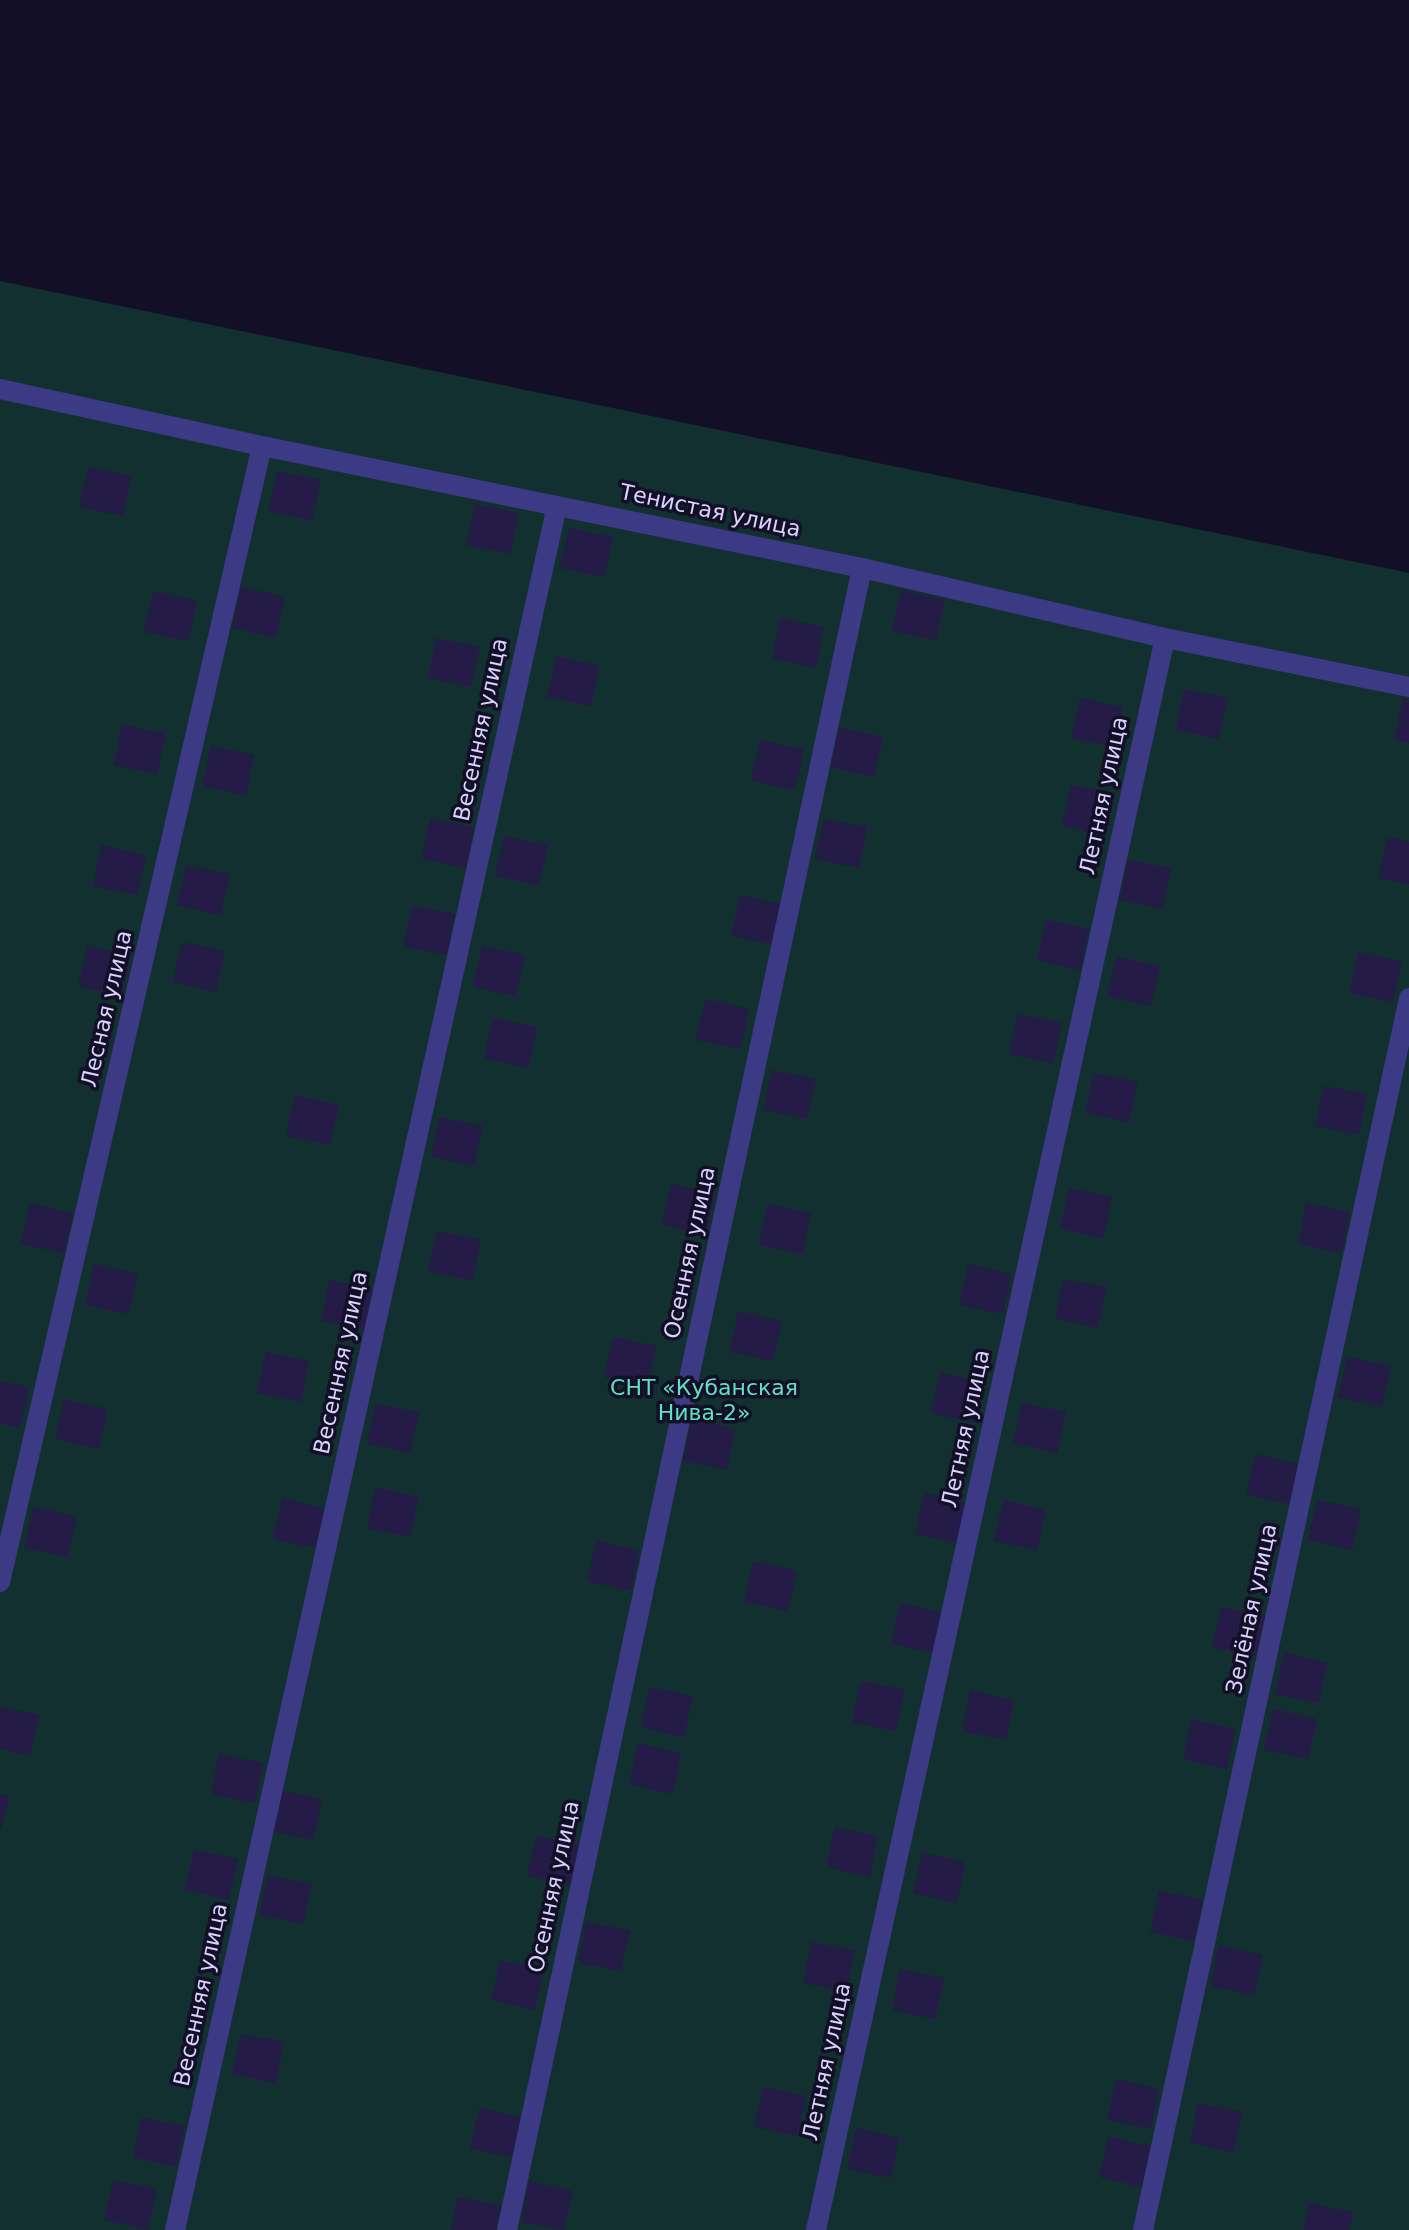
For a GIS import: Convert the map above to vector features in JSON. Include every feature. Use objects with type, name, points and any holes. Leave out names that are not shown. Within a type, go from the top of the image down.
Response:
[{"type":"lane","name":"Тенистая улица","points":[[0,389],[262,446],[862,568],[1165,638],[1409,687]]},
{"type":"lane","name":"Лесная улица","points":[[0,1582],[262,446]]},
{"type":"lane","name":"Весенняя улица","points":[[175,2230],[557,506]]},
{"type":"lane","name":"Осенняя улица","points":[[507,2230],[862,568]]},
{"type":"lane","name":"Летняя улица","points":[[816,2230],[1165,638]]},
{"type":"lane","name":"Зелёная улица","points":[[1143,2230],[1409,998]]},
{"type":"green space","name":"СНТ «Кубанская Нива-2»","points":[[0,281],[1409,573],[1409,2230],[0,2230]]},
{"type":"building","points":[[88,467],[131,476],[123,516],[79,507]]},
{"type":"building","points":[[277,471],[321,480],[312,521],[268,511]]},
{"type":"building","points":[[475,504],[519,513],[510,554],[466,545]]},
{"type":"building","points":[[569,528],[613,537],[604,577],[560,568]]},
{"type":"building","points":[[241,587],[285,597],[276,638],[232,628]]},
{"type":"building","points":[[901,590],[945,600],[936,640],[892,631]]},
{"type":"building","points":[[153,591],[197,601],[188,641],[144,632]]},
{"type":"building","points":[[780,618],[824,627],[816,668],[772,658]]},
{"type":"building","points":[[436,638],[480,647],[471,687],[428,678]]},
{"type":"building","points":[[556,656],[599,666],[591,706],[547,697]]},
{"type":"building","points":[[1184,689],[1228,698],[1219,739],[1176,730]]},
{"type":"building","points":[[1080,698],[1123,707],[1115,747],[1071,738]]},
{"type":"building","points":[[1403,699],[1409,701],[1409,743],[1394,740]]},
{"type":"building","points":[[122,724],[166,734],[157,774],[114,765]]},
{"type":"building","points":[[839,727],[883,737],[874,777],[830,767]]},
{"type":"building","points":[[760,740],[804,750],[795,790],[751,781]]},
{"type":"building","points":[[211,746],[254,755],[246,796],[202,786]]},
{"type":"building","points":[[1071,785],[1115,794],[1106,835],[1062,826]]},
{"type":"building","points":[[430,818],[474,827],[466,868],[422,859]]},
{"type":"building","points":[[824,819],[867,827],[859,868],[815,859]]},
{"type":"building","points":[[504,836],[548,845],[539,885],[495,876]]},
{"type":"building","points":[[1387,837],[1409,842],[1409,884],[1378,878]]},
{"type":"building","points":[[102,845],[146,855],[137,895],[93,886]]},
{"type":"building","points":[[1128,860],[1171,868],[1163,909],[1119,900]]},
{"type":"building","points":[[186,865],[230,874],[221,915],[177,905]]},
{"type":"building","points":[[740,895],[784,905],[775,945],[731,936]]},
{"type":"building","points":[[412,906],[455,914],[447,955],[403,946]]},
{"type":"building","points":[[1046,920],[1089,929],[1081,970],[1037,960]]},
{"type":"building","points":[[182,942],[225,951],[216,992],[173,982]]},
{"type":"building","points":[[87,946],[131,955],[122,996],[78,986]]},
{"type":"building","points":[[482,946],[525,955],[516,996],[473,987]]},
{"type":"building","points":[[1358,952],[1402,962],[1393,1002],[1349,993]]},
{"type":"building","points":[[1116,957],[1160,966],[1151,1006],[1107,997]]},
{"type":"building","points":[[705,999],[749,1009],[740,1049],[696,1040]]},
{"type":"building","points":[[1018,1014],[1062,1023],[1053,1064],[1009,1054]]},
{"type":"building","points":[[493,1018],[537,1027],[528,1068],[484,1058]]},
{"type":"building","points":[[772,1070],[816,1079],[807,1119],[763,1110]]},
{"type":"building","points":[[1094,1073],[1138,1082],[1129,1123],[1085,1113]]},
{"type":"building","points":[[1324,1086],[1367,1094],[1359,1135],[1315,1126]]},
{"type":"building","points":[[295,1095],[339,1105],[330,1145],[286,1136]]},
{"type":"building","points":[[439,1117],[483,1126],[474,1166],[431,1157]]},
{"type":"building","points":[[671,1184],[715,1194],[706,1234],[662,1225]]},
{"type":"building","points":[[1069,1188],[1112,1197],[1104,1238],[1060,1229]]},
{"type":"building","points":[[30,1203],[73,1213],[64,1253],[21,1244]]},
{"type":"building","points":[[1306,1203],[1350,1212],[1341,1253],[1298,1244]]},
{"type":"building","points":[[768,1204],[811,1213],[803,1254],[759,1245]]},
{"type":"building","points":[[437,1231],[481,1240],[472,1281],[428,1271]]},
{"type":"building","points":[[94,1264],[138,1274],[129,1314],[85,1305]]},
{"type":"building","points":[[968,1264],[1011,1274],[1003,1314],[959,1305]]},
{"type":"building","points":[[1063,1279],[1107,1287],[1098,1328],[1055,1319]]},
{"type":"building","points":[[329,1280],[373,1289],[364,1329],[321,1321]]},
{"type":"building","points":[[738,1311],[782,1321],[773,1361],[730,1352]]},
{"type":"building","points":[[613,1337],[656,1346],[648,1387],[604,1377]]},
{"type":"building","points":[[266,1352],[309,1361],[301,1402],[257,1393]]},
{"type":"building","points":[[1347,1357],[1391,1366],[1382,1407],[1338,1397]]},
{"type":"building","points":[[940,1373],[983,1382],[975,1423],[931,1413]]},
{"type":"building","points":[[0,1381],[29,1387],[20,1428],[0,1423]]},
{"type":"building","points":[[64,1399],[107,1409],[99,1449],[55,1439]]},
{"type":"building","points":[[1022,1403],[1066,1412],[1057,1453],[1013,1443]]},
{"type":"building","points":[[375,1404],[419,1412],[410,1453],[367,1444]]},
{"type":"building","points":[[691,1420],[735,1429],[727,1470],[683,1461]]},
{"type":"building","points":[[1255,1454],[1298,1464],[1290,1504],[1246,1495]]},
{"type":"building","points":[[375,1487],[419,1497],[410,1537],[367,1528]]},
{"type":"building","points":[[924,1493],[967,1503],[959,1543],[915,1534]]},
{"type":"building","points":[[282,1498],[325,1508],[316,1548],[273,1539]]},
{"type":"building","points":[[1003,1500],[1046,1510],[1037,1550],[994,1541]]},
{"type":"building","points":[[1317,1500],[1361,1509],[1352,1550],[1308,1540]]},
{"type":"building","points":[[33,1507],[77,1517],[68,1557],[24,1548]]},
{"type":"building","points":[[596,1541],[639,1550],[631,1591],[587,1581]]},
{"type":"building","points":[[753,1561],[797,1571],[788,1611],[744,1602]]},
{"type":"building","points":[[900,1603],[944,1613],[935,1653],[891,1644]]},
{"type":"building","points":[[1221,1607],[1265,1616],[1256,1656],[1212,1647]]},
{"type":"building","points":[[1284,1653],[1327,1663],[1319,1703],[1275,1694]]},
{"type":"building","points":[[861,1681],[905,1690],[896,1731],[852,1722]]},
{"type":"building","points":[[649,1687],[693,1696],[684,1737],[641,1727]]},
{"type":"building","points":[[970,1690],[1014,1700],[1006,1740],[962,1731]]},
{"type":"building","points":[[0,1707],[39,1715],[30,1756],[0,1749]]},
{"type":"building","points":[[1273,1709],[1317,1719],[1308,1759],[1264,1750]]},
{"type":"building","points":[[1191,1719],[1235,1729],[1227,1769],[1183,1759]]},
{"type":"building","points":[[638,1743],[681,1753],[673,1794],[629,1784]]},
{"type":"building","points":[[219,1754],[263,1763],[255,1803],[211,1794]]},
{"type":"building","points":[[278,1790],[322,1799],[314,1840],[270,1831]]},
{"type":"building","points":[[0,1794],[9,1796],[1,1829],[0,1829]]},
{"type":"building","points":[[835,1827],[878,1836],[870,1877],[826,1867]]},
{"type":"building","points":[[536,1836],[580,1844],[571,1885],[527,1876]]},
{"type":"building","points":[[194,1850],[238,1859],[229,1900],[185,1890]]},
{"type":"building","points":[[922,1853],[965,1862],[957,1903],[913,1893]]},
{"type":"building","points":[[268,1875],[312,1884],[303,1924],[259,1915]]},
{"type":"building","points":[[1159,1891],[1203,1900],[1194,1941],[1150,1932]]},
{"type":"building","points":[[586,1922],[630,1931],[621,1971],[578,1963]]},
{"type":"building","points":[[812,1942],[855,1951],[846,1992],[803,1983]]},
{"type":"building","points":[[1219,1946],[1263,1955],[1254,1995],[1210,1986]]},
{"type":"building","points":[[500,1960],[544,1969],[535,2010],[491,2000]]},
{"type":"building","points":[[900,1969],[944,1978],[935,2019],[892,2010]]},
{"type":"building","points":[[241,2034],[284,2042],[276,2083],[232,2074]]},
{"type":"building","points":[[1116,2079],[1159,2089],[1151,2129],[1107,2120]]},
{"type":"building","points":[[763,2087],[806,2096],[797,2136],[754,2127]]},
{"type":"building","points":[[1198,2103],[1242,2112],[1233,2152],[1190,2143]]},
{"type":"building","points":[[479,2108],[522,2117],[514,2158],[470,2149]]},
{"type":"building","points":[[142,2117],[185,2126],[176,2167],[133,2157]]},
{"type":"building","points":[[856,2128],[899,2138],[891,2178],[847,2169]]},
{"type":"building","points":[[1108,2137],[1151,2146],[1142,2187],[1099,2177]]},
{"type":"building","points":[[113,2180],[157,2189],[148,2230],[104,2220]]},
{"type":"building","points":[[529,2181],[573,2191],[564,2230],[521,2222]]},
{"type":"building","points":[[457,2197],[501,2206],[496,2230],[451,2230]]},
{"type":"building","points":[[1309,2203],[1353,2212],[1349,2230],[1303,2230]]}]
